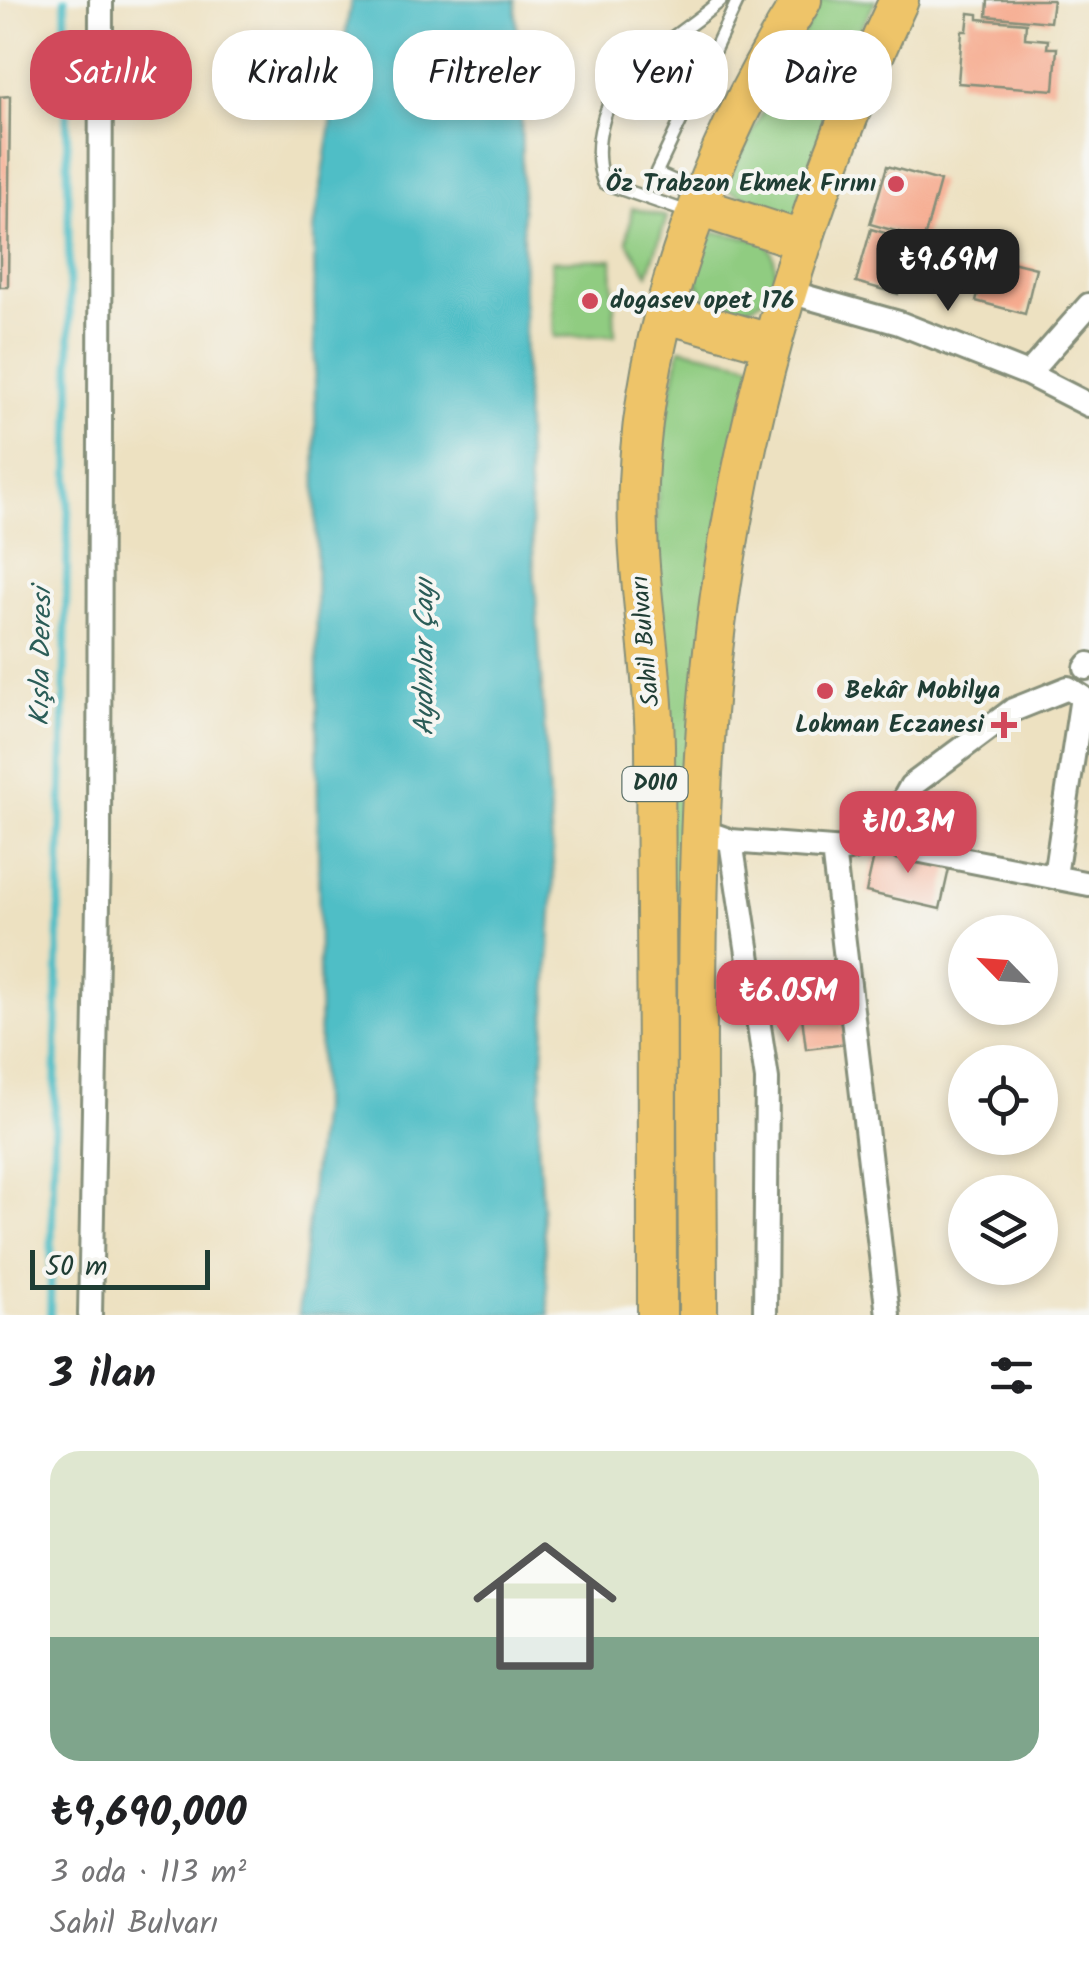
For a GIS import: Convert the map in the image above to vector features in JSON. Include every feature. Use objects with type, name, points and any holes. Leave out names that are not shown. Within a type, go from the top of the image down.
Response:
[{"type":"highway","name":"Sahil Bulvarı","points":[[657,1315],[655,740],[639,596],[638,482],[650,379],[699,207],[753,84],[802,0]]},
{"type":"highway","name":"D010","points":[[698,1315],[716,836],[704,754],[724,570],[770,344],[870,63],[899,0]]},
{"type":"highway","points":[[699,207],[804,241]]},
{"type":"highway","points":[[667,314],[770,344]]},
{"type":"street","points":[[90,1315],[99,852],[101,0]]},
{"type":"street","points":[[786,292],[899,323],[1028,374],[1087,408]]},
{"type":"street","points":[[1028,374],[1089,304]]},
{"type":"street","points":[[764,1315],[767,1079],[716,836],[833,850],[846,850],[882,838],[911,786],[1013,710],[1068,688],[1082,697],[1055,876]]},
{"type":"street","points":[[882,838],[900,847],[1089,884]]},
{"type":"street","points":[[833,850],[888,1315]]},
{"type":"lane","points":[[699,207],[680,210],[604,183],[596,163],[604,118],[624,77],[721,0]]},
{"type":"lane","points":[[699,207],[674,181],[656,173],[738,0]]},
{"type":"green space","points":[[821,0],[876,0],[860,30],[805,30]]},
{"type":"green space","points":[[758,120],[825,120],[796,218],[723,188]]},
{"type":"green space","points":[[632,208],[667,217],[648,274],[627,242]]},
{"type":"green space","points":[[716,232],[766,241],[774,258],[775,274],[758,302],[741,309],[724,307],[709,299],[699,285],[695,269],[700,250]]},
{"type":"green space","points":[[612,259],[615,335],[554,337],[551,261]]},
{"type":"green space","points":[[680,348],[753,364],[688,967],[671,968],[654,570],[660,447]]},
{"type":"water","name":"Aydınlar Çayı","points":[[351,0],[515,0],[517,30],[393,30],[393,120],[521,120],[526,440],[554,879],[538,1141],[549,1315],[298,1315],[320,1109],[314,230],[332,120],[373,120],[373,30],[346,30]]},
{"type":"building","points":[[988,0],[1053,0],[1050,22],[987,16]]},
{"type":"building","points":[[969,13],[978,14],[978,19],[1026,23],[1025,38],[1048,40],[1047,48],[1057,48],[1054,90],[958,83],[962,31],[967,31]]},
{"type":"building","points":[[10,96],[8,287],[0,287],[0,97]]},
{"type":"building","points":[[887,166],[940,181],[924,239],[870,224]]},
{"type":"building","points":[[871,229],[913,241],[898,294],[856,282]]},
{"type":"building","points":[[987,256],[1036,268],[1025,314],[976,301]]},
{"type":"building","points":[[877,843],[951,860],[940,909],[866,892]]},
{"type":"building","points":[[837,963],[847,1044],[806,1049],[796,968]]},
{"type":"waterway","name":"Kışla Deresi","points":[[50,1315],[71,391],[65,0]]},
{"type":"place","name":"Öz Trabzon Ekmek Fırını","points":[[896,184]]},
{"type":"place","name":"dogasev opet 176","points":[[590,301]]},
{"type":"place","name":"Bekâr Mobilya","points":[[825,691]]},
{"type":"place","name":"Lokman Eczanesi","points":[[1004,725]]}]
